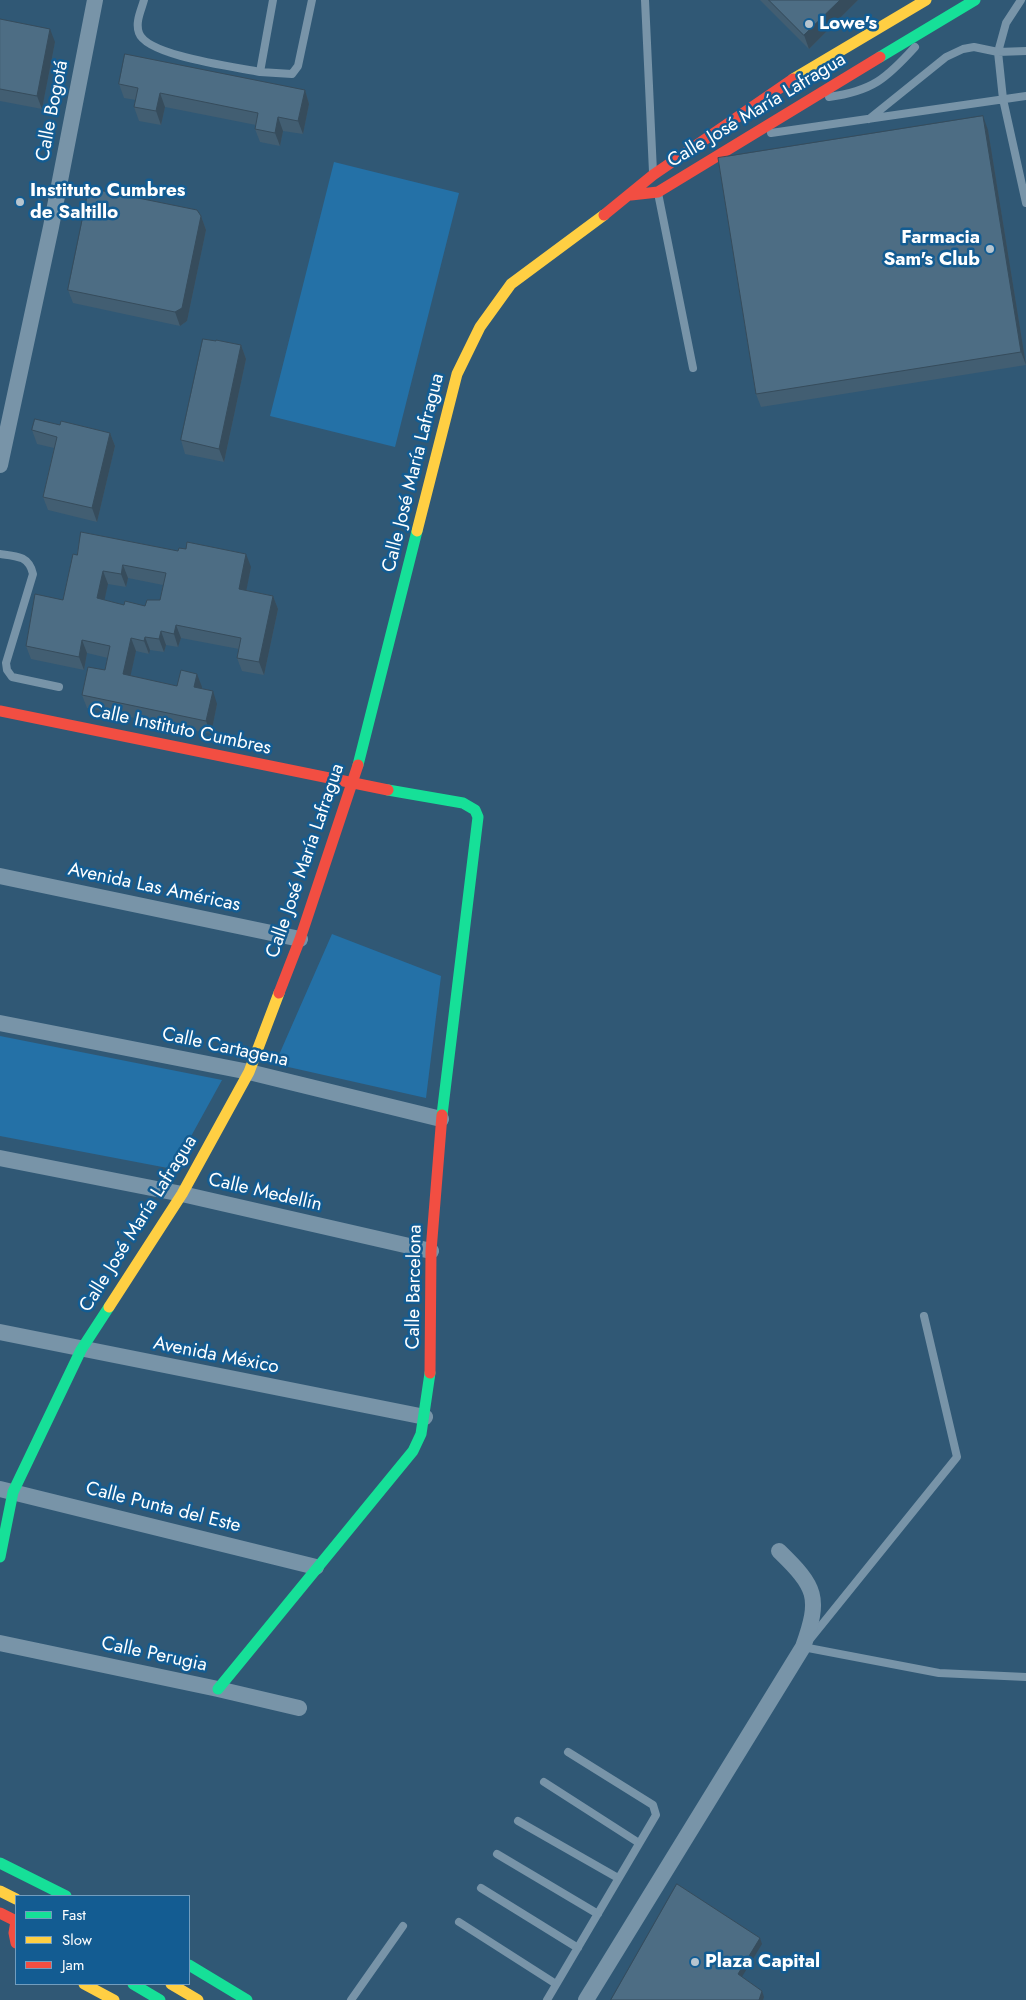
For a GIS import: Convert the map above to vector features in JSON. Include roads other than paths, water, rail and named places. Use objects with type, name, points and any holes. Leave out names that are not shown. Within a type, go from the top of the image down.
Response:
[{"type":"main road","name":"Calle José María Lafragua","points":[[0,1557],[7,1491],[81,1350],[182,1194],[249,1072],[300,939],[353,784],[457,374],[480,327],[511,284],[631,195],[653,175],[792,79],[926,0]]},
{"type":"main road","name":"Calle José María Lafragua","points":[[631,195],[658,192],[975,0]]},
{"type":"main road","name":"Calle Instituto Cumbres","points":[[0,711],[353,784],[463,803],[474,810],[478,817]]},
{"type":"main road","name":"Calle Barcelona","points":[[218,1688],[316,1567],[387,1485],[413,1451],[421,1434],[430,1373],[432,1251],[441,1119],[478,817]]},
{"type":"main road","points":[[0,1863],[63,1895]]},
{"type":"main road","points":[[0,1891],[15,1898]]},
{"type":"main road","points":[[36,1895],[63,1895]]},
{"type":"main road","points":[[0,1913],[15,1920]]},
{"type":"main road","points":[[0,1938],[15,1946]]},
{"type":"main road","points":[[190,1966],[247,2000]]},
{"type":"main road","points":[[86,1985],[114,2000]]},
{"type":"main road","points":[[135,1985],[160,2000]]},
{"type":"main road","points":[[173,1985],[198,2000]]},
{"type":"street","name":"Calle Bogotá","points":[[0,465],[51,227],[95,0]]},
{"type":"street","name":"Avenida Las Américas","points":[[0,876],[300,939]]},
{"type":"street","name":"Calle Cartagena","points":[[0,1023],[249,1072],[441,1119]]},
{"type":"street","name":"Calle Medellín","points":[[0,1158],[182,1194],[432,1251]]},
{"type":"street","name":"Avenida México","points":[[0,1332],[81,1350],[425,1417]]},
{"type":"street","name":"Calle Punta del Este","points":[[7,1491],[316,1567]]},
{"type":"street","points":[[586,2000],[803,1647],[814,1618],[812,1591],[804,1574],[779,1551]]},
{"type":"street","name":"Calle Perugia","points":[[0,1643],[218,1688],[299,1708]]},
{"type":"lane","points":[[144,0],[137,23],[143,42],[152,47],[174,54],[260,72],[288,75],[296,71],[312,0]]},
{"type":"lane","points":[[260,72],[274,0]]},
{"type":"lane","points":[[645,0],[653,175],[693,368]]},
{"type":"lane","points":[[1021,0],[1006,23],[998,52],[1004,99],[1026,203]]},
{"type":"lane","points":[[810,99],[854,94],[870,87],[893,71],[934,25]]},
{"type":"lane","points":[[867,120],[946,57],[974,46],[998,52],[1026,51]]},
{"type":"lane","points":[[750,136],[1026,96]]},
{"type":"lane","points":[[0,554],[23,557],[30,564],[32,574],[6,663],[7,670],[12,677],[59,687]]},
{"type":"lane","points":[[924,1316],[957,1457],[803,1647],[939,1674],[1026,1677]]},
{"type":"lane","points":[[547,2000],[656,1815],[653,1805],[568,1752]]},
{"type":"lane","points":[[544,1782],[639,1843]]},
{"type":"lane","points":[[518,1821],[618,1878]]},
{"type":"lane","points":[[497,1854],[598,1914]]},
{"type":"lane","points":[[481,1888],[578,1948]]},
{"type":"lane","points":[[459,1922],[556,1984]]},
{"type":"lane","points":[[351,2000],[403,1926]]},
{"type":"place","name":"Lowe's","points":[[809,24]]},
{"type":"place","name":"Instituto Cumbres de Saltillo","points":[[20,202]]},
{"type":"place","name":"Farmacia Sam's Club","points":[[990,249]]},
{"type":"place","name":"Plaza Capital","points":[[695,1962]]}]
